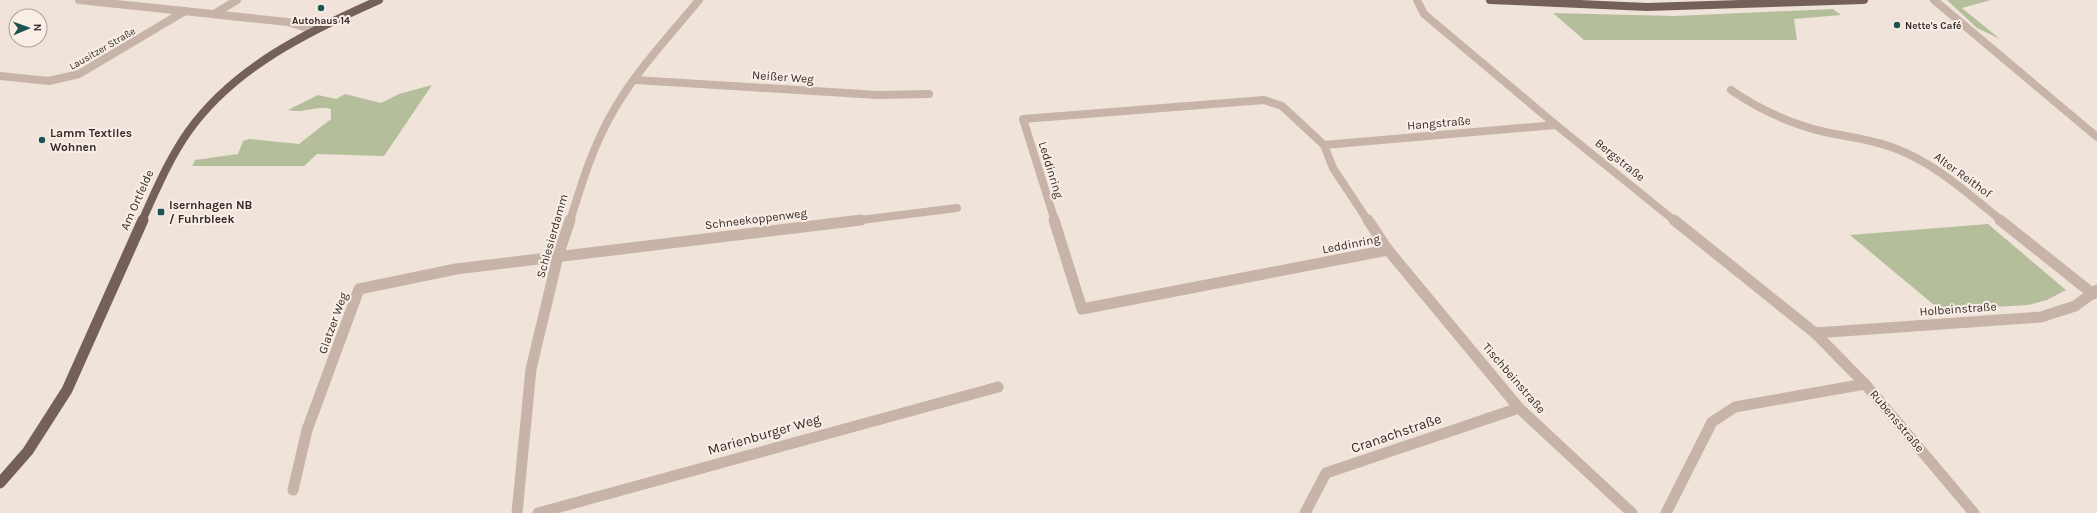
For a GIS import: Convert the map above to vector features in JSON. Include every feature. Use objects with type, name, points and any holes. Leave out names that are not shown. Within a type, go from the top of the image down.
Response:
[{"type":"main road","name":"Am Ortfelde","points":[[0,483],[28,451],[67,390],[165,170],[182,140],[220,97],[267,59],[313,30],[379,0]]},
{"type":"main road","points":[[1490,0],[1647,7],[1766,5],[1864,0]]},
{"type":"street","points":[[79,0],[288,22],[313,30]]},
{"type":"street","points":[[214,14],[237,0]]},
{"type":"street","name":"Schlesierdamm","points":[[517,513],[531,369],[558,256],[588,164],[615,108],[635,80],[699,0]]},
{"type":"street","name":"Bergstraße","points":[[1417,0],[1424,14],[1556,125],[1815,333]]},
{"type":"street","points":[[1934,0],[2097,137]]},
{"type":"street","name":"Lausitzer Straße","points":[[0,76],[46,82],[64,80],[79,74],[185,11]]},
{"type":"street","name":"Neißer Weg","points":[[635,80],[878,95],[929,94]]},
{"type":"street","name":"Alter Reithof","points":[[1731,90],[1749,103],[1775,117],[1805,128],[1879,143],[1912,155],[1936,168],[2095,292]]},
{"type":"street","name":"Leddinring","points":[[1264,100],[1282,106],[1324,145],[1333,168],[1388,250],[1082,309],[1023,119],[1264,100]]},
{"type":"street","name":"Hangstraße","points":[[1324,145],[1556,125]]},
{"type":"street","name":"Schneekoppenweg","points":[[558,256],[957,208]]},
{"type":"street","name":"Tischbeinstraße","points":[[1388,250],[1519,408],[1632,513]]},
{"type":"street","name":"Glatzer Weg","points":[[293,490],[307,430],[359,289],[456,269],[558,256]]},
{"type":"street","name":"Holbeinstraße","points":[[1815,333],[2041,317],[2075,306],[2095,292]]},
{"type":"street","name":"Rubensstraße","points":[[1815,333],[1865,384],[1974,513]]},
{"type":"street","points":[[1666,513],[1712,422],[1735,407],[1865,384]]},
{"type":"street","name":"Marienburger Weg","points":[[538,513],[829,432],[998,387]]},
{"type":"street","name":"Cranachstraße","points":[[1305,513],[1326,473],[1519,408]]},
{"type":"green space","points":[[1947,0],[1991,0],[1962,8],[2000,39],[1977,28]]},
{"type":"green space","points":[[1833,9],[1841,15],[1794,19],[1797,40],[1584,40],[1553,13],[1674,16]]},
{"type":"green space","points":[[432,85],[384,156],[317,154],[304,166],[192,166],[195,160],[238,154],[243,141],[249,139],[299,144],[331,119],[331,109],[320,108],[300,111],[288,110],[318,95],[336,99],[345,94],[381,103],[399,94]]},
{"type":"green space","points":[[1988,224],[2066,290],[2047,300],[2028,305],[1940,310],[1850,235]]},
{"type":"place","name":"Autohaus 14","points":[[321,8]]},
{"type":"place","name":"Nette's Café","points":[[1897,25]]},
{"type":"place","name":"Lamm Textiles Wohnen","points":[[42,140]]},
{"type":"place","name":"Isernhagen NB / Fuhrbleek","points":[[161,212]]}]
